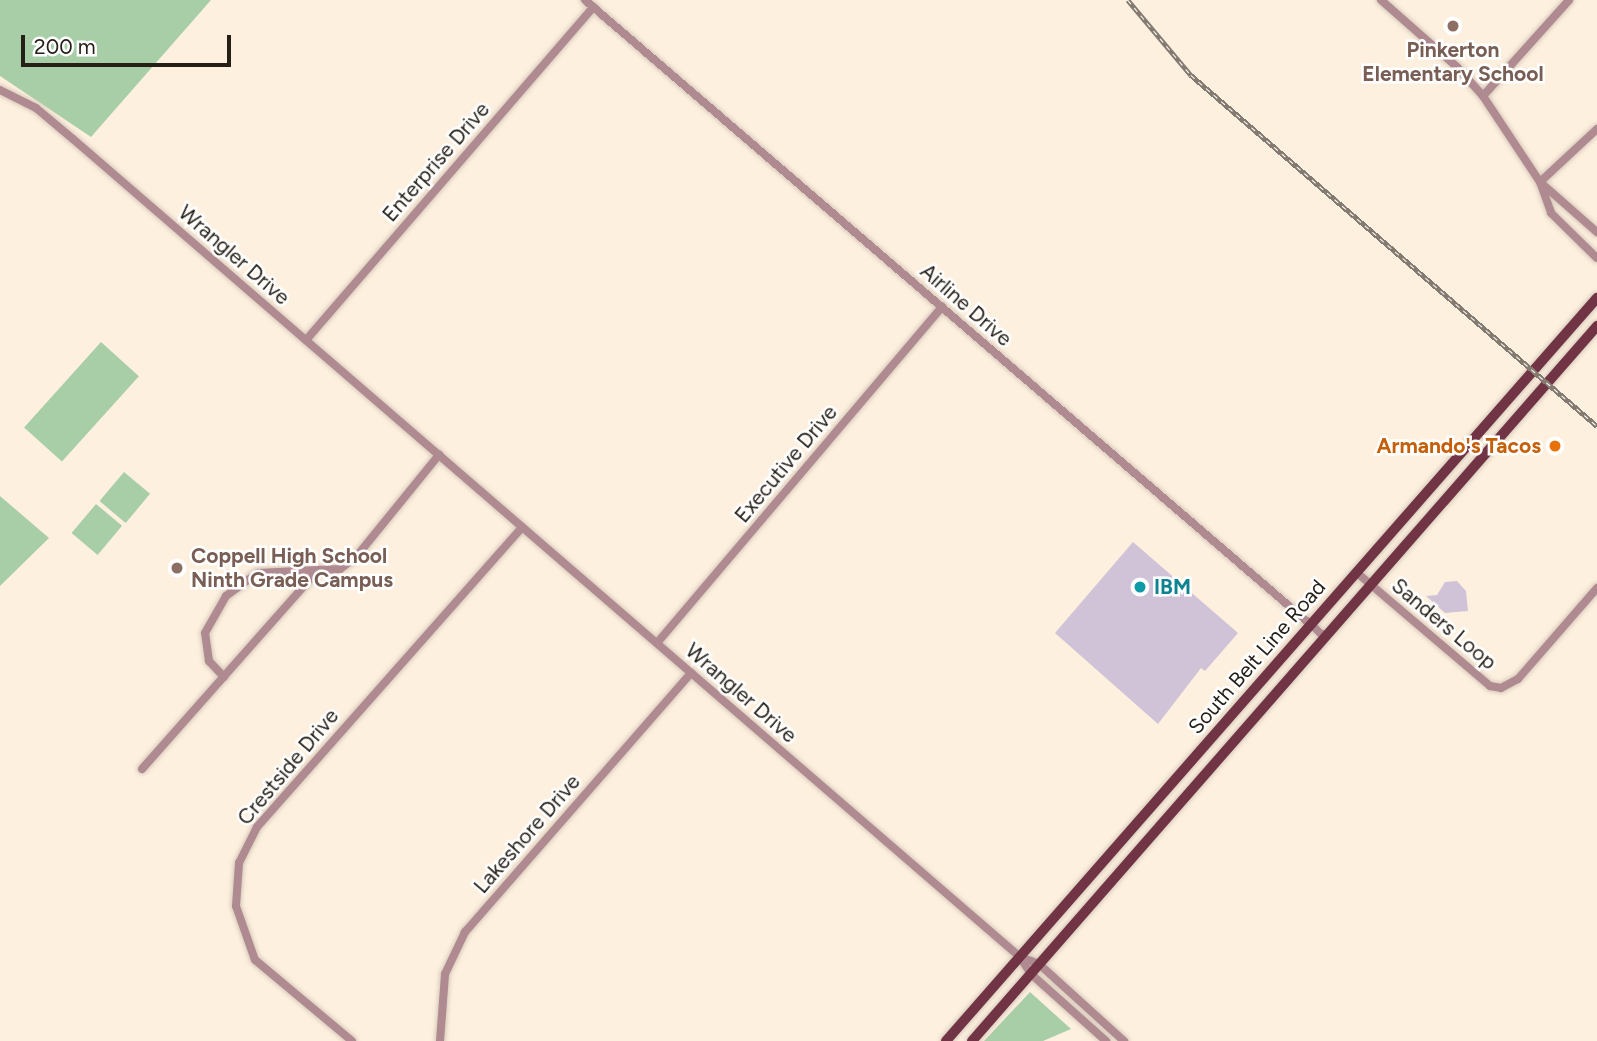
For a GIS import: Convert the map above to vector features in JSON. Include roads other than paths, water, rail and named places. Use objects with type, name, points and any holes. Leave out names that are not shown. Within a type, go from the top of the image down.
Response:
[{"type":"main road","name":"South Belt Line Road","points":[[946,1041],[1597,298]]},
{"type":"main road","name":"South Belt Line Road","points":[[972,1041],[1597,326]]},
{"type":"main road","points":[[1515,391],[1527,406]]},
{"type":"main road","points":[[1177,778],[1189,790]]},
{"type":"street","name":"Airline Drive","points":[[585,0],[1324,636]]},
{"type":"street","points":[[1381,0],[1483,96],[1540,182],[1551,213],[1597,258]]},
{"type":"street","points":[[1483,96],[1569,0]]},
{"type":"street","name":"Enterprise Drive","points":[[306,340],[593,7]]},
{"type":"street","name":"Wrangler Drive","points":[[0,90],[45,116],[1020,957]]},
{"type":"street","points":[[1540,182],[1597,129]]},
{"type":"street","points":[[1540,182],[1597,232]]},
{"type":"street","name":"Executive Drive","points":[[657,643],[942,307]]},
{"type":"street","points":[[224,677],[209,661],[205,633],[226,596],[250,575],[340,569],[356,557],[439,455]]},
{"type":"street","name":"Crestside Drive","points":[[352,1041],[255,960],[236,906],[239,863],[257,827],[522,527]]},
{"type":"street","points":[[142,769],[317,571]]},
{"type":"street","name":"Sanders Loop","points":[[1356,572],[1490,686],[1501,688],[1523,674],[1597,589]]},
{"type":"street","name":"Lakeshore Drive","points":[[440,1041],[445,974],[465,932],[691,673]]},
{"type":"street","points":[[1020,957],[1040,964],[1124,1041]]},
{"type":"street","points":[[1020,957],[1031,974],[1106,1041]]},
{"type":"railway","points":[[1128,0],[1191,75],[1597,426]]},
{"type":"place","name":"Pinkerton Elementary School","points":[[1453,26]]},
{"type":"place","name":"Armando's Tacos","points":[[1555,446]]},
{"type":"place","name":"Coppell High School Ninth Grade Campus","points":[[177,568]]},
{"type":"place","name":"IBM","points":[[1140,587]]}]
